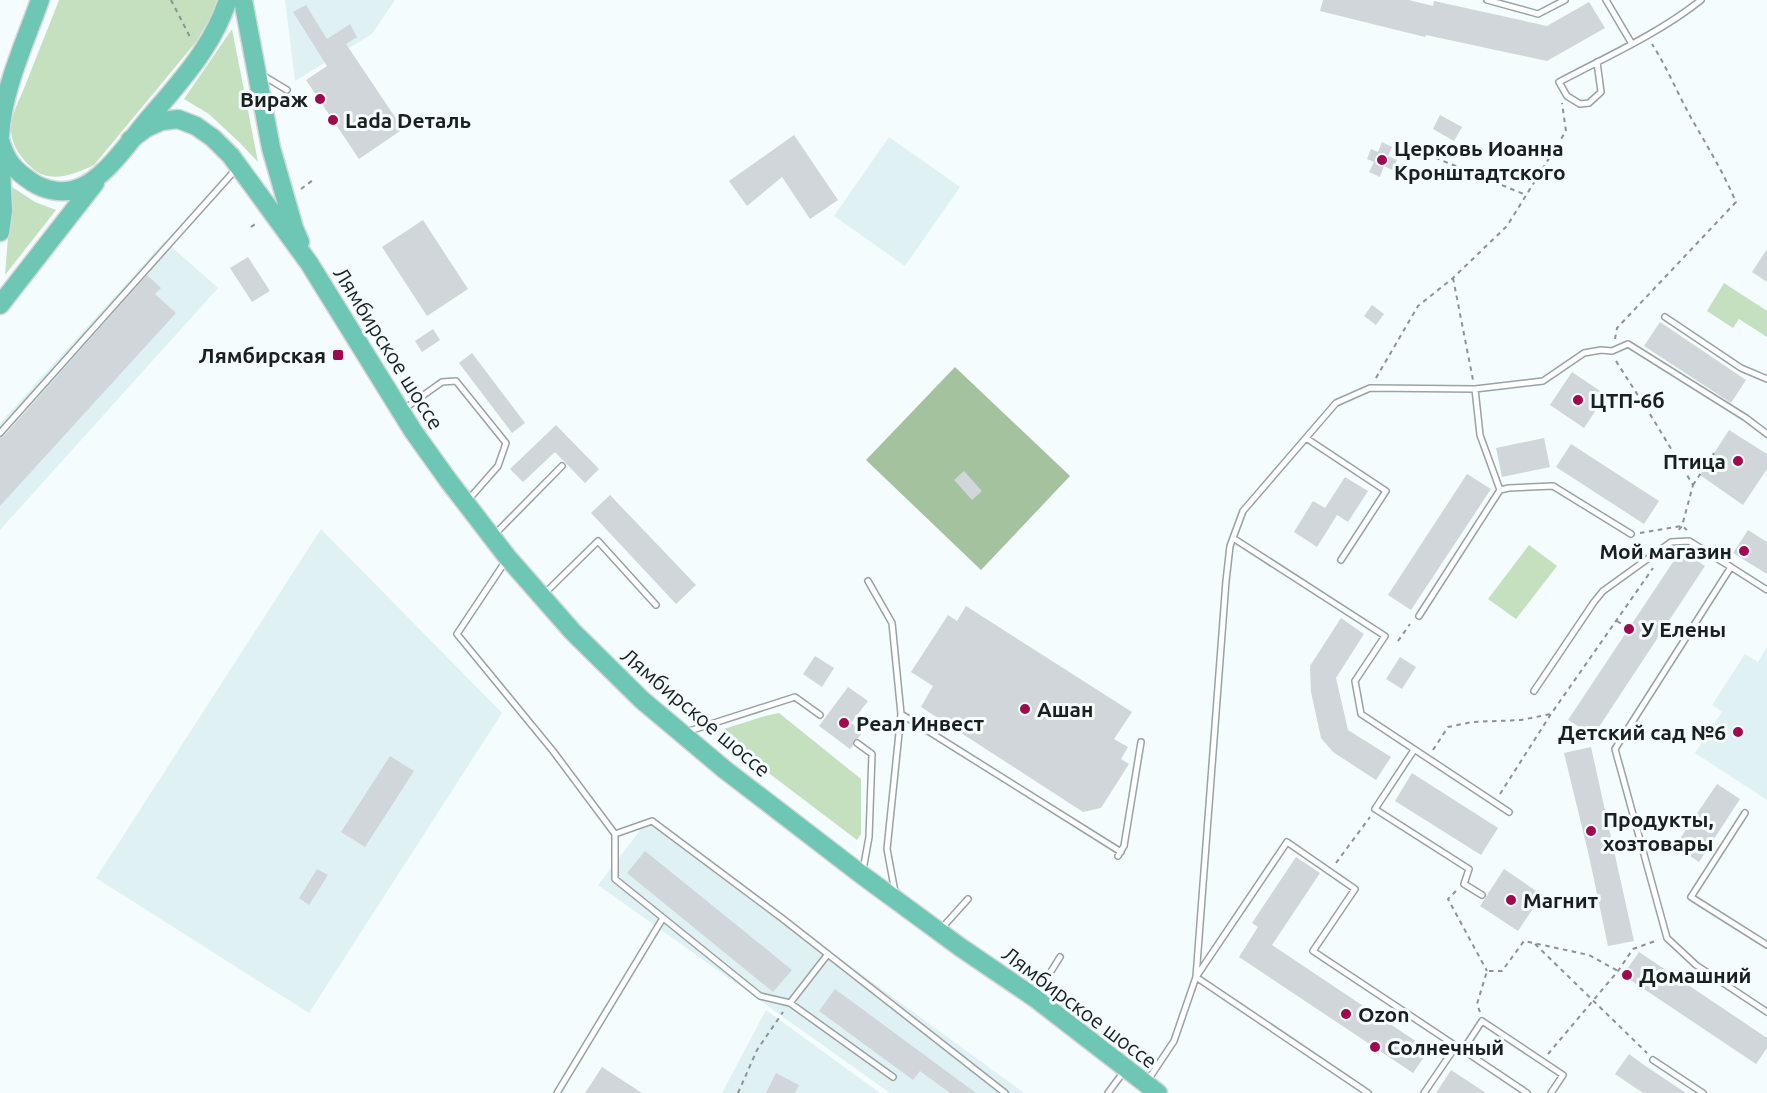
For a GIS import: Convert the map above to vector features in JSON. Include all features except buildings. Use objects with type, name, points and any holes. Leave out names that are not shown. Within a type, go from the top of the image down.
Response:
[{"type":"main road","points":[[0,232],[3,211],[1,121],[7,96],[40,0]]},
{"type":"main road","points":[[0,305],[107,167],[204,50],[219,23],[228,0]]},
{"type":"main road","name":"Лямбирское шоссе","points":[[243,0],[271,148],[294,228],[309,263]]},
{"type":"main road","name":"Лямбирское шоссе","points":[[130,140],[146,128],[162,121],[178,119],[196,126],[213,138],[238,167],[309,263],[401,412],[465,503],[508,558],[606,666],[724,769],[862,875],[960,947],[1035,998],[1152,1088]]},
{"type":"main road","points":[[0,140],[4,154],[12,166],[38,186],[57,191],[74,190],[89,183],[107,167]]},
{"type":"lane","points":[[1487,0],[1538,14],[1565,0]]},
{"type":"lane","points":[[1606,0],[1632,44]]},
{"type":"lane","points":[[1597,62],[1601,92],[1589,103],[1580,104],[1567,96],[1559,82],[1597,62],[1632,44],[1647,37],[1701,0]]},
{"type":"lane","points":[[256,71],[287,90]]},
{"type":"lane","points":[[0,433],[238,167]]},
{"type":"lane","points":[[1665,317],[1741,368],[1767,379]]},
{"type":"lane","points":[[1152,1088],[1174,1041],[1196,976],[1230,546],[1243,511],[1336,403],[1370,388],[1475,389],[1543,381],[1584,353],[1612,351],[1628,344],[1746,418],[1767,434]]},
{"type":"lane","points":[[401,412],[442,382],[456,381],[506,443],[498,466],[465,503]]},
{"type":"lane","points":[[1475,389],[1480,435],[1500,490]]},
{"type":"lane","points":[[1306,438],[1386,491],[1341,560]]},
{"type":"lane","points":[[492,537],[562,466]]},
{"type":"lane","points":[[1419,615],[1500,490],[1553,486],[1631,534]]},
{"type":"lane","points":[[1233,538],[1385,636],[1355,681],[1361,714],[1509,812]]},
{"type":"lane","points":[[542,596],[598,541],[656,605]]},
{"type":"lane","points":[[1534,691],[1603,591],[1671,542],[1689,541],[1767,590]]},
{"type":"lane","points":[[508,558],[457,634],[553,751],[615,834],[615,879],[760,996],[790,1003],[893,1077]]},
{"type":"lane","points":[[1731,567],[1616,749],[1667,938],[1696,965],[1767,1012]]},
{"type":"lane","points":[[868,581],[892,623],[901,714],[887,849],[897,900]]},
{"type":"lane","points":[[681,733],[795,697],[820,715]]},
{"type":"lane","points":[[901,714],[1119,854],[1124,846],[1141,741]]},
{"type":"lane","points":[[857,743],[872,754],[869,837],[862,875]]},
{"type":"lane","points":[[1414,750],[1376,808],[1469,869],[1464,884],[1482,895]]},
{"type":"lane","points":[[1746,813],[1690,897],[1767,945]]},
{"type":"lane","points":[[615,834],[652,821],[828,954],[1005,1093]]},
{"type":"lane","points":[[1196,976],[1287,842],[1355,889],[1313,951],[1527,1093]]},
{"type":"lane","points":[[940,931],[968,899]]},
{"type":"lane","points":[[557,1093],[663,918]]},
{"type":"lane","points":[[790,1003],[828,954]]},
{"type":"lane","points":[[1035,998],[1060,957]]},
{"type":"lane","points":[[1196,976],[1368,1093]]},
{"type":"lane","points":[[1463,1050],[1482,1021],[1563,1075],[1551,1093]]},
{"type":"lane","points":[[1424,1093],[1456,1046]]},
{"type":"lane","points":[[1653,1060],[1702,1093]]},
{"type":"lane","points":[[1108,1093],[1126,1069]]},
{"type":"path","points":[[171,0],[190,37]]},
{"type":"path","points":[[1647,37],[1661,58],[1736,202],[1617,328],[1611,354],[1693,484]]},
{"type":"path","points":[[1370,388],[1418,306],[1453,278],[1507,226],[1566,131],[1559,82]]},
{"type":"path","points":[[1402,144],[1526,195]]},
{"type":"path","points":[[1453,278],[1475,389]]},
{"type":"path","points":[[1497,799],[1551,714],[1682,526],[1693,484],[1714,453]]},
{"type":"path","points":[[1617,621],[1625,626]]},
{"type":"path","points":[[1398,641],[1410,624]]},
{"type":"path","points":[[1428,759],[1448,727],[1472,722],[1521,720],[1551,714]]},
{"type":"path","points":[[1335,866],[1376,808]]},
{"type":"path","points":[[1464,884],[1448,899],[1487,971],[1477,1004],[1482,1021]]},
{"type":"path","points":[[1551,1049],[1618,971],[1633,949],[1667,938]]},
{"type":"path","points":[[1487,971],[1502,972],[1524,941],[1589,954],[1618,971]]},
{"type":"path","points":[[1534,943],[1653,1060]]},
{"type":"path","points":[[738,1093],[757,1050],[790,1003]]},
{"type":"shaded area","points":[[285,0],[395,0],[372,34],[295,81]]},
{"type":"shaded area","points":[[889,137],[960,187],[905,266],[834,216]]},
{"type":"shaded area","points":[[165,241],[218,288],[0,530],[0,423]]},
{"type":"shaded area","points":[[321,529],[502,713],[309,1013],[96,878]]},
{"type":"shaded area","name":"Детский сад №6","points":[[1767,647],[1767,800],[1695,753],[1722,712],[1712,705],[1745,654],[1758,662]]},
{"type":"shaded area","points":[[649,819],[1024,1093],[890,1093],[598,885]]},
{"type":"shaded area","points":[[766,1010],[880,1093],[722,1093]]},
{"type":"green space","points":[[59,0],[217,0],[196,42],[94,165],[79,172],[55,177],[40,174],[25,161],[13,142],[11,125]]},
{"type":"green space","points":[[232,29],[258,162],[209,114],[184,99]]},
{"type":"green space","points":[[12,187],[35,202],[56,210],[5,275]]},
{"type":"green space","points":[[1724,283],[1767,311],[1767,337],[1739,319],[1733,328],[1707,311]]},
{"type":"green space","points":[[955,367],[1070,476],[981,570],[866,460]]},
{"type":"green space","points":[[1529,545],[1557,566],[1516,619],[1488,599]]},
{"type":"green space","points":[[779,713],[861,779],[861,834],[857,840],[721,737],[724,729]]},
{"type":"place","name":"Вираж","points":[[320,99]]},
{"type":"place","name":"Lada Dеталь","points":[[333,120]]},
{"type":"place","name":"Церковь Иоанна Кронштадтского","points":[[1382,160]]},
{"type":"place","name":"Лямбирская","points":[[338,355]]},
{"type":"place","name":"ЦТП-6б","points":[[1578,400]]},
{"type":"place","name":"Птица","points":[[1738,461]]},
{"type":"place","name":"Мой магазин","points":[[1744,551]]},
{"type":"place","name":"У Елены","points":[[1629,629]]},
{"type":"place","name":"Ашан","points":[[1025,709]]},
{"type":"place","name":"Реал Инвест","points":[[844,723]]},
{"type":"place","name":"Детский сад №6","points":[[1738,732]]},
{"type":"place","name":"Продукты, хозтовары","points":[[1591,831]]},
{"type":"place","name":"Магнит","points":[[1511,900]]},
{"type":"place","name":"Домашний","points":[[1627,975]]},
{"type":"place","name":"Ozon","points":[[1346,1014]]},
{"type":"place","name":"Солнечный","points":[[1375,1047]]}]
